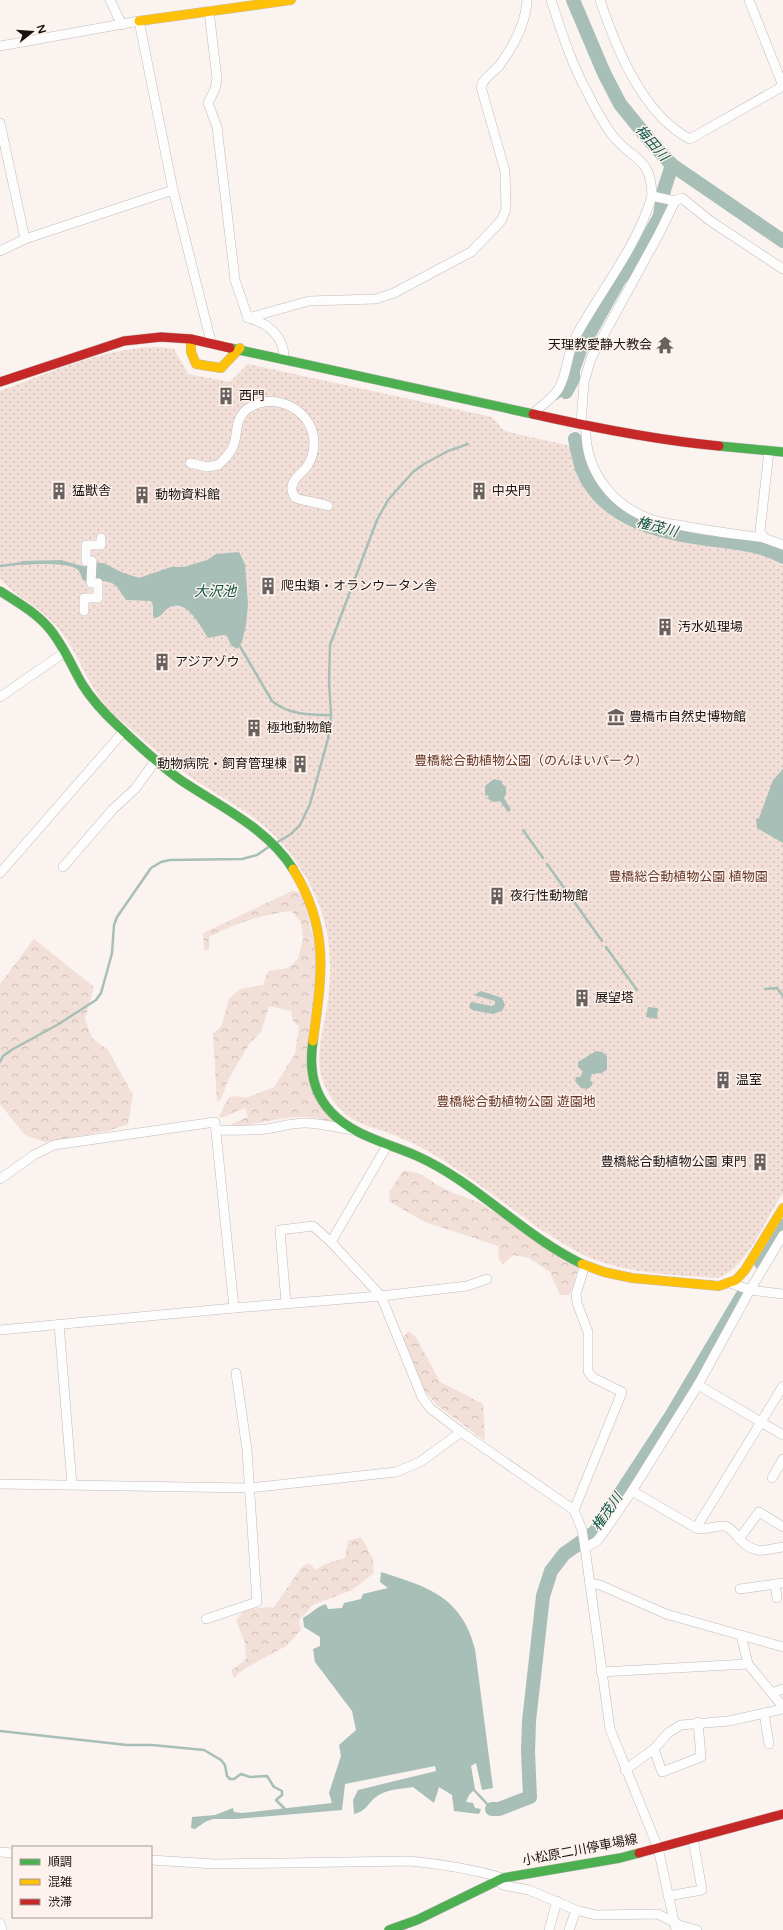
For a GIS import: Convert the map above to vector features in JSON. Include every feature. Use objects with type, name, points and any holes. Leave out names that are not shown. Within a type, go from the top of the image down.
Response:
[{"type":"street","points":[[110,0],[122,25]]},
{"type":"street","points":[[0,46],[139,22],[291,0]]},
{"type":"street","points":[[248,318],[308,301],[376,300],[394,293],[471,252],[501,221],[506,209],[505,171],[481,87],[484,79],[499,65],[523,25],[528,0]]},
{"type":"street","points":[[533,414],[559,390],[575,337],[612,277],[647,213],[654,197],[652,184],[646,166],[613,136],[585,89],[573,63],[551,0]]},
{"type":"street","points":[[600,0],[612,36],[629,70],[652,106],[676,132],[690,139],[783,86],[781,73],[749,0]]},
{"type":"street","points":[[209,11],[217,79],[215,89],[208,104],[217,127],[234,280],[248,318],[265,325],[275,333],[282,342],[284,359]]},
{"type":"street","points":[[139,22],[174,190],[211,342]]},
{"type":"street","points":[[0,123],[25,239]]},
{"type":"street","points":[[0,251],[25,239],[174,190]]},
{"type":"street","points":[[654,197],[673,200],[682,198],[710,220],[783,269]]},
{"type":"street","points":[[673,200],[659,234],[591,358],[584,382],[584,425],[587,443],[596,473],[606,490],[627,507],[653,520],[712,532],[764,538],[783,545]]},
{"type":"street","points":[[0,382],[124,341],[161,337],[192,339],[240,348],[584,425],[670,441],[783,452]]},
{"type":"street","points":[[192,339],[191,352],[196,364],[221,368],[240,348]]},
{"type":"street","points":[[190,463],[207,467],[218,465],[232,449],[236,438],[237,425],[245,411],[264,402],[285,403],[296,409],[305,417],[311,428],[314,441],[310,460],[293,483],[294,497],[300,500],[316,502],[328,506]]},
{"type":"street","points":[[764,538],[760,531],[769,451]]},
{"type":"street","points":[[84,611],[84,598],[98,598],[98,583],[91,583],[92,561],[86,561],[86,545],[101,546],[101,538]]},
{"type":"street","points":[[0,591],[42,621],[57,638],[88,693],[106,715],[179,779],[238,815],[257,829],[281,854],[301,884],[316,920],[322,958],[322,984],[311,1054],[313,1081],[319,1095],[332,1113],[356,1130],[417,1155],[441,1169],[551,1247],[585,1265],[605,1272],[644,1280],[719,1286],[730,1283],[745,1270],[783,1208]]},
{"type":"street","points":[[0,697],[65,652]]},
{"type":"street","points":[[0,874],[124,732]]},
{"type":"street","points":[[63,867],[113,809],[135,788],[156,760]]},
{"type":"street","points":[[0,1179],[34,1155],[54,1145],[215,1122],[234,1308]]},
{"type":"street","points":[[216,1130],[266,1129],[290,1123],[321,1123],[339,1129],[356,1130]]},
{"type":"street","points":[[331,1242],[388,1144]]},
{"type":"street","points":[[286,1303],[280,1230],[313,1226],[331,1242],[381,1296],[422,1396],[430,1408],[461,1432],[574,1510],[583,1534],[585,1546],[601,1672],[610,1729],[625,1770],[658,1848],[674,1926]]},
{"type":"street","points":[[585,1546],[596,1541],[602,1535],[632,1491],[698,1385],[750,1290],[783,1235]]},
{"type":"street","points":[[574,1510],[622,1392],[592,1377],[588,1371],[588,1332],[577,1303],[576,1294],[585,1265]]},
{"type":"street","points":[[0,1330],[286,1303],[381,1296],[467,1286],[488,1279]]},
{"type":"street","points":[[730,1283],[750,1290],[783,1294]]},
{"type":"street","points":[[59,1324],[72,1485]]},
{"type":"street","points":[[206,1619],[257,1602],[247,1450],[236,1373]]},
{"type":"street","points":[[698,1385],[783,1435]]},
{"type":"street","points":[[696,1528],[783,1386]]},
{"type":"street","points":[[0,1484],[250,1488],[396,1472],[420,1462],[461,1432]]},
{"type":"street","points":[[772,1478],[783,1459]]},
{"type":"street","points":[[632,1491],[696,1528],[704,1530],[724,1526],[731,1530],[748,1547],[759,1550],[783,1547]]},
{"type":"street","points":[[739,1539],[759,1512],[783,1527]]},
{"type":"street","points":[[590,1583],[600,1585],[666,1614],[783,1647]]},
{"type":"street","points":[[740,1589],[779,1583],[777,1598]]},
{"type":"street","points":[[625,1770],[654,1749],[668,1733],[681,1725],[698,1722],[729,1721],[783,1708],[748,1664],[741,1635]]},
{"type":"street","points":[[601,1672],[748,1664]]},
{"type":"street","points":[[772,1693],[783,1689]]},
{"type":"street","points":[[764,1713],[769,1744]]},
{"type":"street","points":[[654,1749],[662,1772],[701,1757],[698,1722]]},
{"type":"street","name":"小松原二川停車場線","points":[[389,1930],[418,1920],[500,1879],[620,1858],[783,1814]]},
{"type":"street","points":[[668,1896],[702,1890],[693,1838]]},
{"type":"street","points":[[0,1852],[12,1853]]},
{"type":"street","points":[[152,1860],[214,1864],[410,1861],[454,1866],[500,1879],[503,1885],[529,1890],[576,1910],[596,1915],[658,1914],[674,1926],[679,1925],[697,1930]]},
{"type":"street","points":[[549,1930],[557,1901]]},
{"type":"street","points":[[569,1930],[576,1910]]},
{"type":"street","points":[[0,1923],[2,1930]]},
{"type":"green space","name":"豊橋総合動植物公園（のんほいパーク）","points":[[160,347],[174,349],[188,374],[230,382],[248,364],[492,417],[504,431],[571,446],[582,478],[596,501],[612,517],[630,527],[651,534],[702,542],[752,553],[771,559],[783,566],[783,1193],[747,1253],[728,1273],[718,1278],[670,1275],[623,1268],[588,1257],[554,1238],[435,1155],[421,1147],[386,1132],[359,1123],[341,1110],[327,1090],[320,1069],[320,1043],[330,986],[329,946],[321,910],[314,892],[304,874],[292,856],[272,833],[249,814],[177,767],[116,716],[99,697],[69,643],[56,625],[15,593],[0,579],[0,391],[98,356],[139,348]]},
{"type":"green space","points":[[292,891],[299,892],[304,898],[319,963],[308,1056],[333,1121],[330,1122],[307,1117],[294,1117],[234,1128],[231,1124],[248,1117],[245,1108],[221,1118],[219,1116],[229,1097],[236,1096],[246,1098],[274,1087],[295,1054],[299,1027],[293,1021],[291,1011],[269,1006],[261,1032],[250,1043],[229,1078],[221,1099],[217,1102],[213,1033],[221,1027],[229,999],[240,989],[263,985],[268,971],[288,968],[298,959],[303,939],[301,923],[292,911],[271,914],[250,920],[229,927],[209,937],[209,950],[204,950],[203,933]]},
{"type":"green space","points":[[34,939],[94,987],[85,1019],[92,1038],[108,1050],[133,1095],[128,1124],[108,1131],[45,1142],[25,1135],[0,1104],[0,984]]},
{"type":"green space","points":[[403,1171],[410,1171],[420,1174],[449,1191],[482,1204],[578,1268],[572,1290],[569,1295],[560,1295],[550,1272],[529,1258],[513,1255],[503,1264],[499,1260],[498,1246],[425,1222],[390,1202],[389,1192]]},
{"type":"green space","points":[[408,1331],[416,1337],[440,1382],[483,1404],[485,1441],[437,1405],[423,1389],[403,1338]]},
{"type":"green space","points":[[361,1537],[373,1559],[374,1573],[352,1590],[313,1605],[299,1620],[301,1630],[286,1646],[244,1669],[234,1678],[231,1671],[246,1659],[245,1643],[236,1620],[245,1609],[274,1607],[301,1568],[309,1563],[316,1570],[325,1564],[345,1558],[348,1541]]},
{"type":"water","name":"大沢池","points":[[239,552],[245,564],[248,605],[246,625],[242,642],[237,649],[231,645],[227,636],[223,635],[208,638],[198,622],[183,607],[170,607],[155,618],[153,616],[153,606],[151,601],[126,600],[118,588],[112,583],[91,580],[84,581],[78,570],[74,567],[52,564],[22,565],[21,561],[61,560],[86,567],[88,563],[104,563],[121,572],[139,578],[171,567],[184,567],[207,560],[216,554]]},
{"type":"water","points":[[783,769],[783,843],[757,828],[756,819],[759,818],[773,780]]},
{"type":"water","points":[[494,779],[502,781],[502,784],[506,787],[506,794],[504,798],[511,810],[508,812],[500,801],[493,802],[487,798],[489,797],[487,795],[485,796],[485,786]]},
{"type":"water","points":[[481,991],[502,998],[505,1005],[502,1011],[492,1014],[472,1010],[469,1007],[471,1002],[492,1006],[495,1004],[495,1001],[474,995]]},
{"type":"water","points":[[648,1007],[658,1008],[657,1019],[646,1017]]},
{"type":"water","points":[[596,1051],[602,1052],[607,1056],[607,1069],[602,1073],[592,1074],[590,1080],[593,1083],[587,1089],[583,1089],[575,1081],[576,1077],[580,1077],[583,1071],[578,1067],[578,1062]]},
{"type":"water","points":[[381,1572],[414,1583],[440,1596],[451,1605],[461,1617],[469,1631],[475,1649],[493,1788],[482,1790],[476,1763],[471,1766],[475,1789],[469,1795],[466,1802],[473,1803],[475,1808],[481,1809],[479,1814],[454,1811],[452,1795],[439,1787],[434,1803],[413,1787],[383,1793],[375,1797],[362,1811],[354,1814],[353,1800],[358,1790],[436,1771],[435,1766],[345,1784],[342,1810],[236,1819],[213,1819],[205,1822],[195,1829],[191,1828],[192,1817],[215,1815],[233,1808],[234,1812],[242,1813],[332,1803],[329,1793],[341,1756],[339,1745],[356,1730],[352,1711],[315,1662],[313,1649],[320,1646],[320,1637],[304,1627],[303,1618],[326,1604],[328,1609],[342,1608],[344,1603],[361,1599],[363,1594],[388,1588],[380,1582]]},
{"type":"waterway","name":"梅田川","points":[[573,0],[604,73],[620,104],[646,136],[672,165],[783,241]]},
{"type":"waterway","name":"権茂川","points":[[566,392],[573,379],[573,370],[580,350],[619,280],[636,260],[660,216],[664,190],[672,165]]},
{"type":"waterway","points":[[556,399],[566,392]]},
{"type":"waterway","name":"権茂川","points":[[575,439],[582,469],[592,487],[605,502],[620,513],[656,529],[676,534],[750,545],[783,557]]},
{"type":"waterway","points":[[276,843],[291,834],[300,825],[310,804],[328,739],[331,715],[329,682],[330,645],[377,520],[388,500],[413,472],[424,464],[448,451],[468,444]]},
{"type":"waterway","points":[[0,566],[24,563]]},
{"type":"waterway","points":[[238,643],[272,701],[293,712],[331,715]]},
{"type":"waterway","points":[[523,830],[543,858]]},
{"type":"waterway","points":[[0,1062],[3,1056],[13,1049],[57,1025],[96,1000],[101,993],[112,953],[114,925],[117,917],[151,868],[161,862],[170,860],[242,859],[257,855],[270,846]]},
{"type":"waterway","points":[[547,864],[602,941]]},
{"type":"waterway","points":[[606,947],[637,990]]},
{"type":"waterway","points":[[765,989],[777,988],[783,996]]},
{"type":"waterway","name":"権茂川","points":[[761,1263],[783,1226]]},
{"type":"waterway","name":"権茂川","points":[[492,1809],[499,1809],[530,1797],[528,1752],[529,1721],[543,1596],[551,1571],[564,1554],[595,1532],[671,1416],[742,1296]]},
{"type":"waterway","points":[[0,1731],[127,1745],[152,1745],[204,1750],[221,1760],[225,1765],[227,1776],[230,1779],[234,1779],[241,1774],[250,1777],[267,1776],[274,1787],[282,1791],[282,1795],[276,1800],[285,1809]]},
{"type":"waterway","points":[[473,1789],[492,1809]]},
{"type":"traffic: fast","points":[[230,348],[533,414]]},
{"type":"traffic: fast","points":[[719,446],[783,452]]},
{"type":"traffic: fast","points":[[0,591],[32,612],[48,627],[62,647],[86,690],[98,706],[113,721],[173,775],[257,830],[270,842],[293,869]]},
{"type":"traffic: fast","points":[[313,1041],[311,1060],[313,1079],[316,1088],[325,1104],[340,1120],[360,1133],[417,1156],[439,1167],[480,1194],[539,1239],[582,1264]]},
{"type":"traffic: fast","points":[[389,1930],[417,1920],[503,1878],[620,1858],[639,1853]]},
{"type":"traffic: slow","points":[[139,21],[291,0]]},
{"type":"traffic: slow","points":[[191,339],[191,352],[196,364],[221,368],[240,348]]},
{"type":"traffic: slow","points":[[293,869],[305,891],[313,912],[318,932],[320,953],[319,995],[313,1041]]},
{"type":"traffic: slow","points":[[582,1264],[604,1272],[632,1278],[719,1286],[736,1280],[745,1270],[783,1208]]},
{"type":"traffic: jam","points":[[0,382],[124,341],[161,337],[191,339],[230,348]]},
{"type":"traffic: jam","points":[[533,414],[626,433],[719,446]]},
{"type":"traffic: jam","points":[[639,1853],[783,1814]]},
{"type":"place","name":"天理教愛静大教会","points":[[665,345]]},
{"type":"place","name":"西門","points":[[226,396]]},
{"type":"place","name":"猛獣舎","points":[[59,491]]},
{"type":"place","name":"中央門","points":[[479,491]]},
{"type":"place","name":"動物資料館","points":[[142,495]]},
{"type":"place","name":"爬虫類・オランウータン舎","points":[[268,586]]},
{"type":"place","name":"汚水処理場","points":[[665,627]]},
{"type":"place","name":"アジアゾウ","points":[[162,662]]},
{"type":"place","name":"豊橋市自然史博物館","points":[[616,717]]},
{"type":"place","name":"極地動物館","points":[[254,728]]},
{"type":"place","name":"動物病院・飼育管理棟","points":[[300,764]]},
{"type":"place","name":"夜行性動物館","points":[[497,896]]},
{"type":"place","name":"展望塔","points":[[582,998]]},
{"type":"place","name":"温室","points":[[723,1080]]},
{"type":"place","name":"豊橋総合動植物公園 東門","points":[[760,1162]]},
{"type":"park label","name":"豊橋総合動植物公園 植物園","points":[[688,877]]},
{"type":"park label","name":"豊橋総合動植物公園 遊園地","points":[[516,1102]]}]
